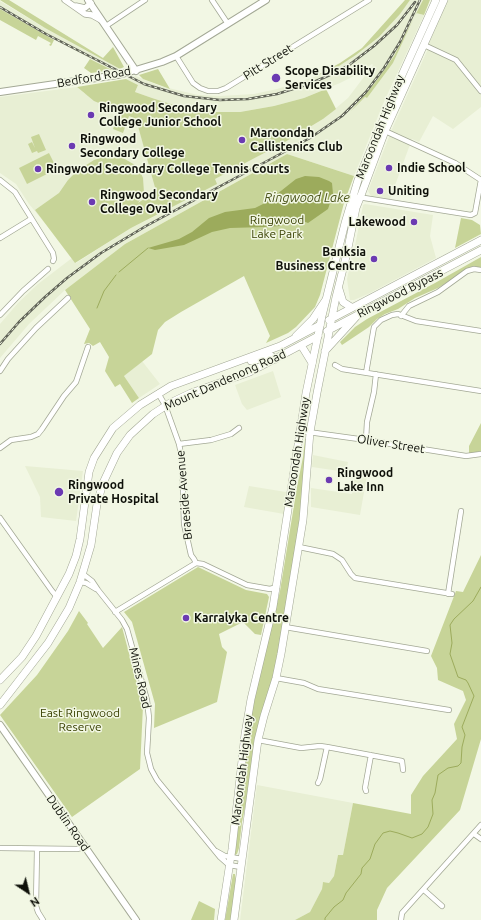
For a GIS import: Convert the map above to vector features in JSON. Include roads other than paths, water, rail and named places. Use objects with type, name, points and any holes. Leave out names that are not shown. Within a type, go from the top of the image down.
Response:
[{"type":"main road","name":"Bedford Road","points":[[0,92],[117,75],[176,56],[266,0]]},
{"type":"main road","name":"Maroondah Highway","points":[[221,920],[231,858],[245,734],[251,699],[274,607],[312,363],[320,324],[341,241],[357,197],[386,131],[405,76],[436,0]]},
{"type":"main road","name":"Maroondah Highway","points":[[234,920],[258,740],[276,678],[303,520],[310,432],[329,330],[350,243],[357,197],[370,148],[405,76],[424,45],[444,0]]},
{"type":"main road","points":[[89,2],[106,26],[132,71]]},
{"type":"main road","name":"Ringwood Bypass","points":[[320,324],[481,240]]},
{"type":"main road","points":[[341,241],[350,243]]},
{"type":"main road","name":"Ringwood Bypass","points":[[318,336],[481,250]]},
{"type":"main road","points":[[339,288],[343,302],[351,307]]},
{"type":"main road","points":[[292,340],[313,319],[326,300]]},
{"type":"main road","points":[[325,351],[359,314]]},
{"type":"main road","name":"Mount Dandenong Road","points":[[0,680],[29,647],[69,574],[76,556],[80,539],[88,478],[94,458],[114,428],[131,412],[158,393],[180,382],[248,360],[292,340],[320,324]]},
{"type":"main road","name":"Mount Dandenong Road","points":[[1,702],[53,635],[68,608],[81,578],[91,545],[97,504],[103,483],[117,453],[130,435],[153,414],[165,406],[191,393],[250,372],[318,336]]},
{"type":"main road","points":[[301,345],[312,363]]},
{"type":"main road","points":[[250,372],[252,365],[248,360],[271,356],[276,359]]},
{"type":"main road","points":[[69,574],[81,578]]},
{"type":"main road","name":"Dublin Road","points":[[0,725],[136,920]]},
{"type":"street","points":[[65,0],[85,14],[96,16],[102,20]]},
{"type":"street","points":[[106,26],[145,0]]},
{"type":"street","points":[[212,0],[228,24]]},
{"type":"street","name":"Pitt Street","points":[[176,56],[193,83],[208,91],[218,91],[226,88],[369,0]]},
{"type":"street","points":[[74,6],[85,8],[89,2]]},
{"type":"street","points":[[424,45],[456,60],[481,91]]},
{"type":"street","points":[[357,197],[471,215],[475,213],[481,180],[455,163],[386,131]]},
{"type":"street","points":[[0,180],[15,192],[53,253],[53,261]]},
{"type":"street","points":[[0,238],[31,219]]},
{"type":"street","points":[[0,315],[23,291],[48,269]]},
{"type":"street","points":[[400,316],[409,306],[438,292],[467,271],[474,269],[481,270]]},
{"type":"street","points":[[0,371],[36,328],[68,298]]},
{"type":"street","points":[[366,373],[374,327],[378,322],[388,316],[395,314],[416,321],[481,331]]},
{"type":"street","points":[[0,448],[11,440],[31,437],[38,434],[64,396],[76,382],[88,347]]},
{"type":"street","points":[[335,365],[342,369],[481,391]]},
{"type":"street","points":[[366,440],[367,422],[374,392],[376,374]]},
{"type":"street","name":"Braeside Avenue","points":[[158,393],[165,406],[179,444],[182,459],[184,524],[191,555],[196,563]]},
{"type":"street","points":[[179,444],[210,440],[231,434],[239,428]]},
{"type":"street","name":"Oliver Street","points":[[301,431],[466,456],[481,454]]},
{"type":"street","points":[[298,547],[333,554],[342,560],[350,574],[355,578],[450,594],[461,511]]},
{"type":"street","points":[[0,518],[57,597]]},
{"type":"street","points":[[115,612],[196,563],[203,564],[248,584],[270,588],[277,587]]},
{"type":"street","name":"Mines Road","points":[[81,578],[92,581],[127,629],[147,696],[149,718],[147,753],[151,769],[157,780],[220,857],[229,865]]},
{"type":"street","name":"Mines Road","points":[[81,578],[86,583],[98,590]]},
{"type":"street","points":[[285,627],[427,651]]},
{"type":"street","points":[[276,678],[304,683],[318,689],[449,710]]},
{"type":"street","points":[[258,740],[301,748],[320,746],[327,747],[402,761],[403,770]]},
{"type":"street","points":[[318,783],[327,747]]},
{"type":"street","points":[[366,791],[365,788],[371,755]]},
{"type":"street","points":[[400,920],[402,913],[481,825]]},
{"type":"street","points":[[474,834],[481,839]]},
{"type":"street","points":[[0,848],[77,850],[85,847]]},
{"type":"street","points":[[37,849],[36,909],[43,920]]},
{"type":"street","name":"Mines Road","points":[[215,850],[231,858],[242,859]]},
{"type":"street","points":[[229,865],[241,867]]},
{"type":"street","points":[[424,890],[442,906]]},
{"type":"water","name":"Ringwood Lake","points":[[305,176],[319,177],[329,181],[332,183],[333,194],[328,209],[308,223],[303,221],[293,221],[281,222],[280,226],[230,228],[212,232],[184,245],[155,250],[148,248],[179,239],[192,232],[209,218],[225,212],[255,208],[267,202],[296,179]]},
{"type":"waterway","points":[[119,272],[148,248]]},
{"type":"waterway","points":[[97,308],[104,291],[116,275]]},
{"type":"waterway","points":[[325,920],[334,907],[343,900],[346,893],[361,874],[362,868],[370,859],[375,844],[383,833],[390,831],[412,838],[422,834],[428,827],[433,814],[432,800],[435,793],[438,775],[448,768],[458,766],[461,763],[462,747],[465,735],[462,727],[474,696],[466,680],[458,677],[450,654],[452,643],[450,625],[454,619],[473,601],[481,587]]},
{"type":"railway","points":[[0,344],[19,322],[45,297],[67,278],[101,253],[146,226],[310,138],[342,116],[366,92],[384,68],[400,42],[420,0]]},
{"type":"railway","points":[[0,7],[46,34],[144,84],[184,96],[220,100],[248,99],[277,94],[309,84],[330,75],[349,65],[374,46],[397,25],[415,2]]},
{"type":"place","name":"Scope Disability Services","points":[[276,78]]},
{"type":"place","name":"Ringwood Secondary College Junior School","points":[[91,115]]},
{"type":"place","name":"Maroondah Callistenics Club","points":[[242,140]]},
{"type":"place","name":"Ringwood Secondary College","points":[[72,146]]},
{"type":"place","name":"Indie School","points":[[389,168]]},
{"type":"place","name":"Ringwood Secondary College Tennis Courts","points":[[38,169]]},
{"type":"place","name":"Uniting","points":[[380,191]]},
{"type":"place","name":"Ringwood Secondary College Oval","points":[[92,202]]},
{"type":"place","name":"Lakewood","points":[[414,222]]},
{"type":"place","name":"Banksia Business Centre","points":[[374,259]]},
{"type":"place","name":"Ringwood Lake Inn","points":[[329,480]]},
{"type":"place","name":"Ringwood Private Hospital","points":[[59,492]]},
{"type":"place","name":"Karralyka Centre","points":[[186,618]]},
{"type":"park label","name":"Ringwood Lake Park","points":[[277,227]]},
{"type":"park label","name":"East Ringwood Reserve","points":[[80,720]]}]
